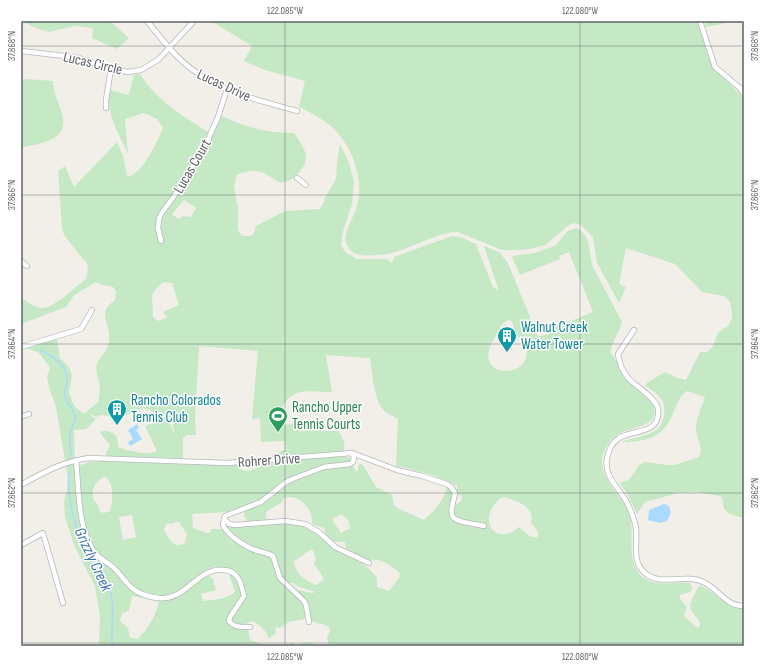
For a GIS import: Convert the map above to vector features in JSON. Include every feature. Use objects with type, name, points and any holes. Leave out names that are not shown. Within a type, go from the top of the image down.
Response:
[{"type":"street","name":"Lucas Drive","points":[[147,21],[169,47],[192,69],[206,79],[249,98],[297,111]]},
{"type":"street","points":[[700,21],[715,67],[740,88],[744,95]]},
{"type":"street","name":"Lucas Circle","points":[[21,51],[56,54],[79,58],[128,72],[141,70],[158,60],[193,22]]},
{"type":"street","points":[[106,108],[111,68]]},
{"type":"street","name":"Lucas Court","points":[[161,241],[158,228],[161,214],[178,192],[206,144],[218,117],[227,89]]},
{"type":"street","points":[[297,178],[306,185]]},
{"type":"street","points":[[21,261],[28,266]]},
{"type":"street","points":[[21,347],[81,329],[92,310]]},
{"type":"street","points":[[634,330],[618,354],[620,364],[628,378],[655,401],[658,408],[656,421],[650,429],[620,438],[609,450],[606,459],[607,470],[614,484],[629,505],[636,530],[636,558],[639,566],[651,577],[662,580],[690,578],[704,582],[729,602],[735,605],[744,606]]},
{"type":"street","points":[[21,417],[29,414]]},
{"type":"street","points":[[309,622],[304,601],[280,578],[273,556],[266,552],[252,548],[226,530],[223,525],[224,519],[228,514],[261,502],[286,482],[295,478],[324,467],[350,464],[354,462],[352,454]]},
{"type":"street","name":"Rohrer Drive","points":[[21,485],[48,470],[76,460],[101,458],[227,462],[352,454],[397,470],[447,484],[455,493],[452,509],[454,519],[460,522],[484,526]]},
{"type":"street","points":[[76,460],[82,517],[88,540],[96,554],[114,569],[130,587],[142,594],[166,598],[179,594],[198,578],[208,572],[220,569],[226,570],[234,573],[240,579],[244,596],[230,617],[229,621],[239,627],[250,627]]},
{"type":"street","points":[[224,519],[229,524],[235,525],[285,521],[305,524],[320,533],[335,547],[369,564]]},
{"type":"street","points":[[21,545],[43,533],[63,603]]},
{"type":"green space","points":[[22,21],[110,21],[129,38],[117,49],[92,38],[93,28],[75,26],[49,32],[36,28]]},
{"type":"green space","points":[[211,21],[698,21],[698,26],[700,28],[707,53],[713,66],[737,91],[744,101],[744,518],[727,512],[720,496],[696,492],[678,493],[645,502],[637,514],[627,493],[619,483],[629,480],[639,465],[645,462],[675,465],[699,457],[701,450],[696,433],[696,425],[705,397],[687,391],[678,401],[669,422],[659,433],[652,437],[638,441],[622,442],[651,433],[658,429],[661,425],[664,417],[664,403],[652,390],[645,386],[648,382],[665,372],[686,380],[700,352],[707,352],[712,348],[718,333],[729,325],[732,318],[730,302],[724,296],[702,292],[675,264],[626,248],[619,284],[626,287],[619,303],[597,263],[593,237],[581,225],[573,223],[545,245],[530,249],[502,250],[458,232],[453,232],[434,237],[397,252],[387,254],[368,256],[359,255],[351,251],[348,248],[345,238],[347,229],[356,211],[359,197],[359,187],[356,167],[348,148],[337,132],[329,124],[299,107],[305,81],[265,70],[244,61],[252,46]]},
{"type":"green space","points":[[705,21],[725,21],[722,24],[706,27]]},
{"type":"green space","points":[[140,74],[146,83],[162,100],[208,132],[191,160],[194,166],[220,115],[238,123],[264,130],[294,133],[305,152],[306,159],[305,164],[292,179],[279,182],[257,171],[249,171],[237,175],[234,185],[238,207],[238,230],[242,236],[251,236],[254,233],[256,226],[285,211],[319,209],[336,179],[340,144],[349,163],[354,181],[352,204],[343,231],[341,245],[345,252],[357,259],[387,259],[392,263],[394,257],[452,236],[463,238],[476,244],[493,287],[499,291],[484,246],[499,252],[508,263],[538,337],[548,334],[547,331],[593,312],[569,252],[559,256],[560,259],[520,275],[512,257],[535,253],[555,246],[568,231],[576,228],[580,230],[588,241],[592,265],[622,322],[610,352],[624,375],[653,402],[654,407],[652,420],[646,424],[618,434],[608,444],[603,454],[602,464],[604,473],[621,499],[630,517],[632,557],[634,564],[637,571],[648,580],[660,583],[690,583],[692,588],[690,592],[680,595],[680,599],[687,607],[684,616],[698,628],[700,625],[699,621],[691,610],[690,604],[699,585],[711,591],[731,605],[744,608],[744,646],[328,646],[327,638],[330,631],[329,627],[310,620],[308,607],[294,590],[312,593],[315,592],[297,586],[291,582],[287,587],[302,603],[306,617],[304,619],[289,622],[279,628],[276,627],[276,633],[270,638],[262,628],[253,621],[247,623],[250,640],[267,646],[99,645],[100,616],[95,586],[74,545],[65,517],[64,501],[68,479],[55,403],[50,391],[47,376],[50,369],[39,353],[26,348],[57,339],[60,358],[69,367],[72,375],[69,392],[72,401],[75,407],[84,414],[98,402],[100,386],[96,367],[98,361],[106,351],[109,342],[105,314],[109,305],[115,300],[116,291],[113,287],[96,282],[74,295],[66,307],[21,324],[21,298],[41,308],[46,307],[64,297],[86,279],[88,270],[87,262],[82,258],[64,235],[62,227],[58,171],[65,166],[74,187],[117,142],[123,156],[128,177],[134,174],[145,163],[154,148],[163,128],[157,119],[144,113],[125,119],[128,154],[111,114],[109,106],[110,90],[129,95],[134,75]],"holes":[[[184,200],[196,208],[191,217],[184,216],[178,219],[172,214]],[[163,282],[172,283],[179,305],[163,312],[168,317],[158,321],[153,317],[152,295]],[[508,320],[512,321],[516,333],[526,348],[526,358],[521,366],[513,370],[504,371],[495,368],[490,362],[489,352],[494,339],[503,324]],[[199,346],[258,351],[252,419],[260,418],[261,442],[284,441],[285,449],[296,449],[283,450],[276,454],[276,457],[342,452],[344,449],[344,444],[339,431],[322,431],[306,428],[302,431],[294,427],[294,424],[282,425],[282,416],[279,416],[286,401],[295,394],[307,391],[332,392],[326,355],[370,358],[374,386],[380,406],[385,412],[398,419],[396,466],[428,474],[458,486],[456,490],[457,494],[462,496],[462,500],[456,505],[451,519],[449,513],[453,494],[447,487],[438,505],[424,520],[399,509],[394,505],[392,495],[376,487],[363,465],[360,464],[356,472],[349,457],[328,457],[263,463],[250,471],[242,470],[237,464],[199,465],[105,461],[89,462],[75,467],[74,430],[86,429],[96,419],[88,413],[97,417],[100,415],[109,416],[111,419],[143,408],[155,412],[158,415],[168,414],[172,422],[175,435],[166,416],[145,426],[157,451],[148,453],[118,447],[118,441],[115,435],[111,432],[100,432],[110,445],[106,452],[106,456],[183,459],[183,438],[187,435],[196,435],[195,419]],[[106,477],[109,480],[112,488],[112,502],[110,511],[104,513],[100,512],[98,505],[93,498],[93,491],[97,482]],[[288,497],[298,499],[309,509],[312,524],[324,528],[329,539],[336,542],[345,542],[346,549],[348,551],[368,560],[372,559],[386,563],[400,573],[399,578],[389,591],[377,587],[377,578],[362,563],[340,552],[309,528],[291,523],[267,522],[267,511],[281,503],[284,498]],[[503,497],[508,498],[524,505],[531,513],[531,523],[537,531],[538,537],[530,536],[519,527],[512,532],[505,534],[499,534],[494,531],[490,526],[490,513],[499,499]],[[239,508],[245,510],[244,516],[247,521],[247,527],[225,524],[226,527],[245,542],[256,548],[268,551],[269,555],[233,538],[221,529],[211,529],[211,532],[207,533],[193,528],[192,514],[227,512]],[[342,514],[349,521],[350,528],[341,533],[332,519]],[[132,515],[136,537],[123,540],[119,517]],[[178,521],[187,534],[185,543],[181,545],[175,544],[172,542],[164,529],[167,523],[171,524]],[[313,550],[316,559],[314,564],[324,580],[316,585],[308,582],[298,573],[296,569],[294,561]],[[216,566],[241,579],[229,575],[235,591],[233,594],[221,599],[203,601],[201,594],[216,590],[213,579],[208,575],[173,597],[170,595],[182,589],[204,572]],[[132,596],[159,602],[152,621],[138,639],[131,638],[128,628],[120,621],[122,613],[129,611]]]},
{"type":"green space","points":[[27,79],[53,81],[63,123],[62,130],[52,139],[21,148],[21,81]]},
{"type":"green space","points":[[292,642],[297,646],[290,646]]},
{"type":"green space","points":[[311,643],[320,646],[297,646]]},
{"type":"water","points":[[137,424],[139,428],[136,430],[142,439],[130,446],[128,442],[133,439],[128,430]]},
{"type":"water","points":[[664,504],[669,506],[671,513],[667,521],[660,523],[648,520],[649,510]]},
{"type":"waterway","name":"Grizzly Creek","points":[[41,350],[59,362],[67,375],[65,396],[75,415],[75,421],[70,436],[71,454]]},
{"type":"waterway","name":"Grizzly Creek","points":[[69,473],[70,497],[75,521],[89,555],[110,588],[113,608],[112,643],[115,646]]},
{"type":"place","name":"Walnut Creek Water Tower","points":[[507,353]]},
{"type":"place","name":"Rancho Colorados Tennis Club","points":[[117,426]]},
{"type":"place","name":"Rancho Upper Tennis Courts","points":[[278,433]]}]
